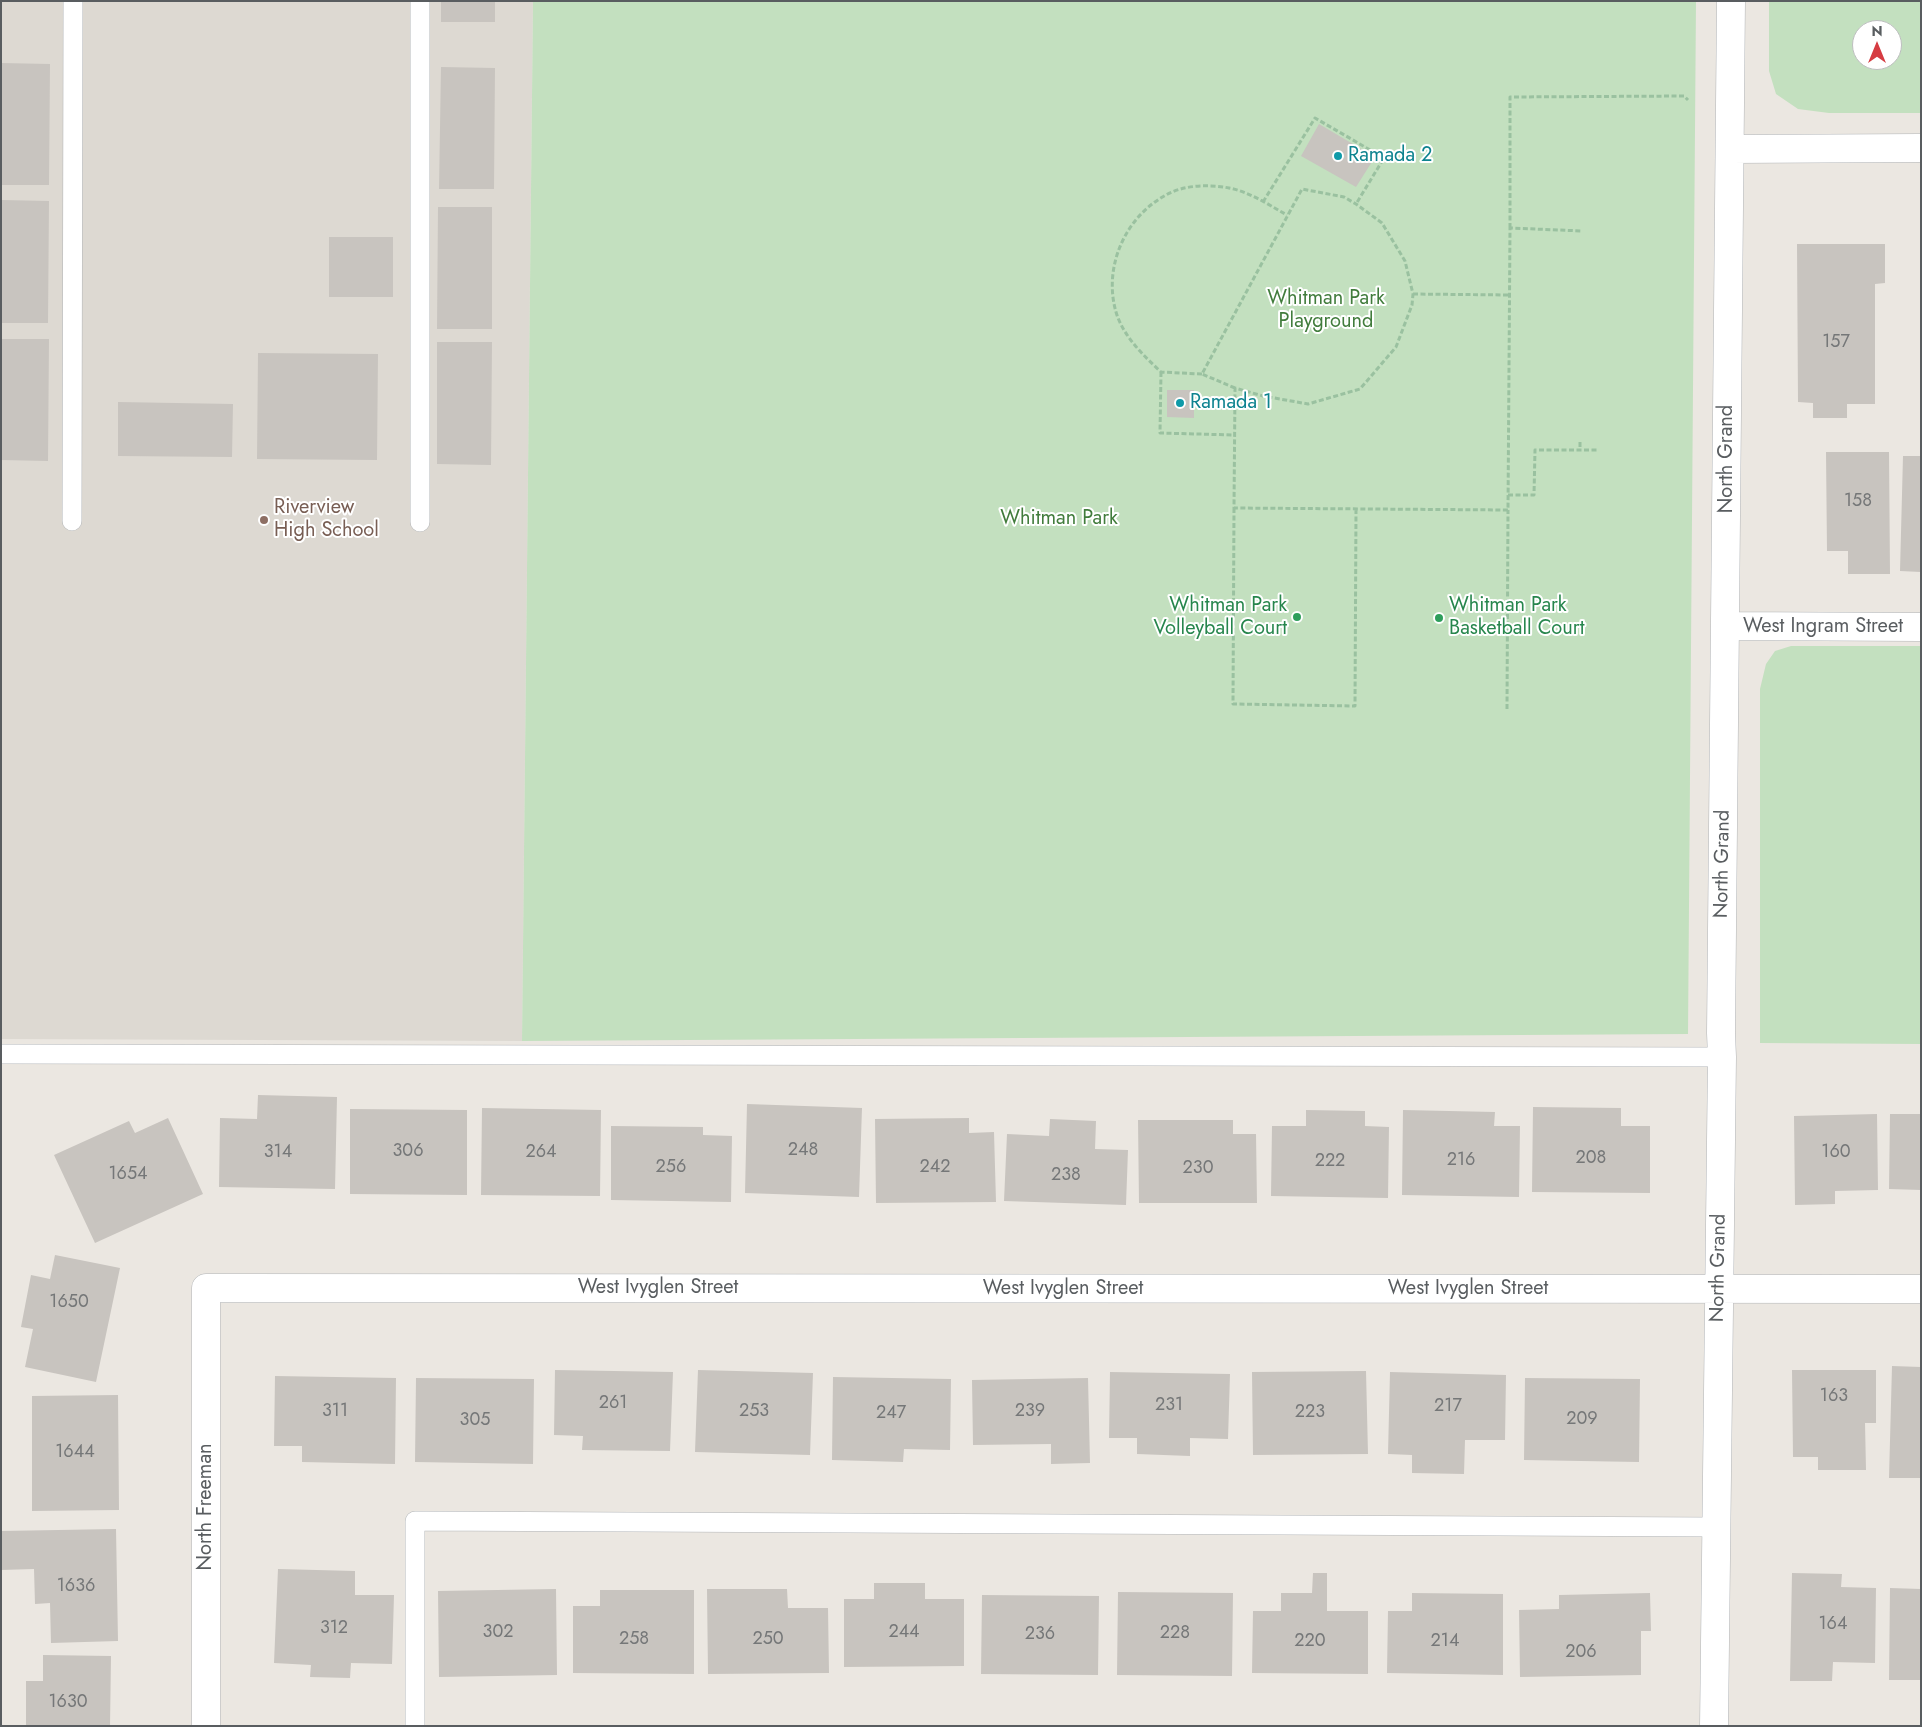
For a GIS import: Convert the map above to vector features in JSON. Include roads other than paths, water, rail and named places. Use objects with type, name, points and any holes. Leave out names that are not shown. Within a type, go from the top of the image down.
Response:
[{"type":"street","name":"North Grand","points":[[1714,1726],[1731,1]]},
{"type":"street","points":[[1730,149],[1921,148]]},
{"type":"street","name":"West Ingram Street","points":[[1726,626],[1921,627]]},
{"type":"street","name":"West Ivyglen Street","points":[[206,1288],[1921,1289]]},
{"type":"street","name":"North Freeman","points":[[206,1288],[206,1726]]},
{"type":"lane","points":[[72,522],[73,1]]},
{"type":"lane","points":[[420,1],[420,522]]},
{"type":"lane","points":[[1,1054],[1722,1057]]},
{"type":"lane","points":[[415,1726],[415,1522],[1716,1527]]},
{"type":"place","name":"Ramada 2","points":[[1338,156]]},
{"type":"place","name":"Ramada 1","points":[[1180,403]]},
{"type":"place","name":"Riverview High School","points":[[264,520]]},
{"type":"place","name":"Whitman Park Volleyball Court","points":[[1297,617]]},
{"type":"place","name":"Whitman Park Basketball Court","points":[[1439,618]]},
{"type":"park label","name":"Whitman Park Playground","points":[[1326,310]]},
{"type":"park label","name":"Whitman Park","points":[[1059,519]]}]
